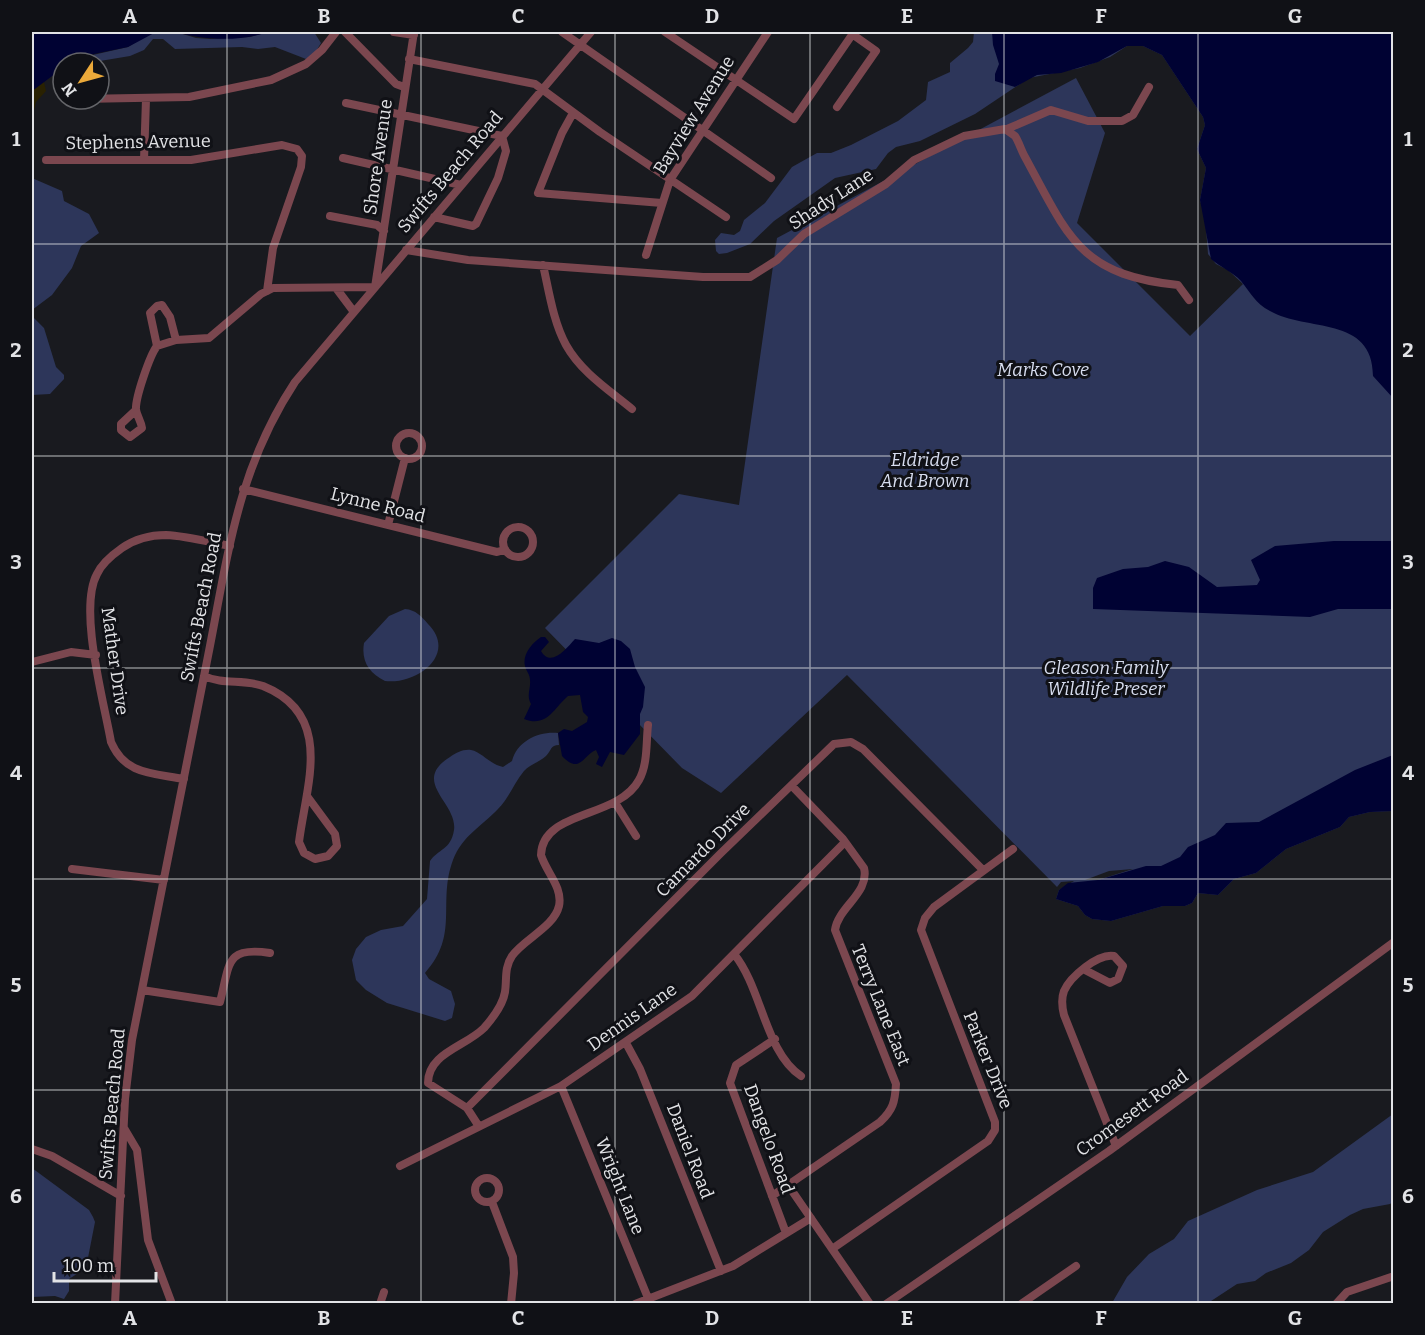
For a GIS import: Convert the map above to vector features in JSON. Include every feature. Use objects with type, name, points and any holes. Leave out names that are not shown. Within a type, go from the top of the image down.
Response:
[{"type":"street","points":[[111,99],[196,96],[283,76],[313,59],[336,32]]},
{"type":"street","points":[[345,32],[396,84],[404,87]]},
{"type":"street","points":[[394,32],[414,33]]},
{"type":"street","points":[[562,32],[771,178]]},
{"type":"street","name":"Swifts Beach Road","points":[[115,1304],[124,1128],[132,1040],[230,546],[243,489],[264,432],[295,382],[591,32]]},
{"type":"street","points":[[665,32],[794,120],[853,33],[876,51],[837,106]]},
{"type":"street","name":"Bayview Avenue","points":[[646,255],[670,180],[768,32]]},
{"type":"street","name":"Shore Avenue","points":[[375,287],[414,33]]},
{"type":"street","points":[[409,59],[528,82],[726,217]]},
{"type":"street","name":"Shady Lane","points":[[406,250],[468,260],[703,277],[750,277],[777,260],[804,234],[886,184],[914,160],[964,136],[1007,129],[1051,110],[1088,121],[1122,121],[1133,115],[1149,87]]},
{"type":"street","points":[[144,160],[147,99]]},
{"type":"street","points":[[346,103],[502,136],[506,151],[486,204],[473,226],[434,216]]},
{"type":"street","points":[[573,113],[538,194],[662,203]]},
{"type":"street","points":[[1007,129],[1017,139],[1065,227],[1088,255],[1126,276],[1178,285],[1189,300]]},
{"type":"street","name":"Stephens Avenue","points":[[46,160],[205,159],[290,145],[302,156],[301,167],[273,248],[267,291]]},
{"type":"street","points":[[343,158],[461,185]]},
{"type":"street","points":[[330,216],[377,225],[384,231]]},
{"type":"street","points":[[543,264],[557,324],[566,346],[592,376],[632,409]]},
{"type":"street","points":[[136,410],[152,353],[157,346],[176,340],[208,338],[273,288],[375,287]]},
{"type":"street","points":[[336,288],[354,312]]},
{"type":"street","points":[[157,346],[150,320],[150,313],[156,306],[162,305],[170,317],[176,340]]},
{"type":"street","points":[[388,525],[405,458]]},
{"type":"street","name":"Lynne Road","points":[[243,489],[497,552],[504,550]]},
{"type":"street","name":"Mather Drive","points":[[184,779],[137,769],[126,765],[117,755],[111,742],[96,655],[89,609],[90,593],[97,574],[110,557],[128,544],[146,537],[166,535],[230,546]]},
{"type":"street","points":[[32,662],[71,652],[96,655]]},
{"type":"street","points":[[204,676],[216,682],[261,686],[282,697],[298,713],[309,731],[312,757],[299,842],[304,853],[315,859],[328,856],[337,846],[335,834],[307,796]]},
{"type":"street","points":[[478,1125],[467,1108],[428,1083],[429,1069],[435,1061],[467,1042],[484,1027],[505,993],[505,975],[513,956],[556,913],[560,896],[541,855],[546,836],[559,825],[616,804],[640,778],[645,762],[648,725]]},
{"type":"street","name":"Camardo Drive","points":[[467,1108],[834,744],[846,742],[857,744],[983,870]]},
{"type":"street","name":"Terry Lane East","points":[[788,1185],[880,1122],[896,1101],[896,1084],[835,930],[839,917],[862,887],[866,872],[862,863],[845,842],[792,786]]},
{"type":"street","points":[[616,804],[636,836]]},
{"type":"street","name":"Dennis Lane","points":[[400,1167],[478,1125],[561,1086],[692,996],[845,842]]},
{"type":"street","name":"Parker Drive","points":[[832,1249],[971,1154],[988,1141],[994,1130],[995,1122],[921,930],[924,918],[933,907],[1013,849]]},
{"type":"street","points":[[72,869],[164,880]]},
{"type":"street","name":"Cromesett Road","points":[[886,1303],[1116,1146],[1394,942]]},
{"type":"street","points":[[142,990],[220,1002],[231,961],[237,953],[248,950],[270,953]]},
{"type":"street","points":[[734,954],[747,971],[787,1064],[801,1076]]},
{"type":"street","points":[[1085,970],[1067,986],[1062,1006],[1116,1146]]},
{"type":"street","name":"Dangelo Road","points":[[775,1039],[736,1065],[730,1083],[786,1233]]},
{"type":"street","name":"Daniel Road","points":[[626,1043],[640,1069],[721,1271]]},
{"type":"street","name":"Wright Lane","points":[[561,1086],[648,1298]]},
{"type":"street","points":[[124,1128],[137,1150],[148,1240],[172,1304]]},
{"type":"street","points":[[32,1149],[52,1156],[121,1196]]},
{"type":"street","points":[[772,1196],[788,1185],[870,1304]]},
{"type":"street","points":[[492,1202],[513,1257],[511,1304]]},
{"type":"street","points":[[635,1304],[721,1271],[811,1218]]},
{"type":"street","points":[[1021,1304],[1076,1266]]},
{"type":"street","points":[[1336,1304],[1347,1292],[1394,1276]]},
{"type":"street","points":[[380,1304],[384,1292]]},
{"type":"green space","points":[[152,32],[176,32],[196,38],[210,39],[250,37],[267,32],[314,32],[321,43],[313,56],[306,59],[275,47],[175,49],[163,39],[153,39],[144,50],[130,56],[111,59],[110,51],[128,47]]},
{"type":"green space","points":[[974,32],[1225,32],[1393,244],[1393,811],[1370,812],[1349,817],[1340,827],[1286,849],[1256,873],[1234,879],[1218,895],[1198,893],[1192,903],[1185,906],[1163,906],[1111,921],[1092,919],[1085,915],[1078,906],[1056,899],[1059,890],[1074,881],[1061,882],[1057,887],[847,675],[721,793],[682,768],[545,628],[679,494],[739,505],[777,238],[1076,78],[1105,133],[1077,223],[1190,336],[1243,284],[1228,270],[1216,264],[1208,254],[1205,216],[1200,200],[1206,168],[1197,149],[1205,125],[1203,117],[1162,55],[1143,46],[1127,46],[1110,57],[1080,68],[1029,78],[975,114],[920,141],[896,147],[888,153],[876,169],[835,178],[774,221],[750,244],[727,253],[719,254],[716,251],[715,240],[721,233],[734,235],[740,231],[744,220],[765,203],[792,167],[817,153],[831,153],[851,145],[898,121],[926,100],[928,82],[950,72],[950,63],[973,42]],"holes":[[[1133,869],[1098,880],[1085,880],[1109,871]]]},
{"type":"green space","points":[[32,178],[62,191],[64,201],[89,214],[99,233],[81,246],[72,268],[52,295],[32,310]]},
{"type":"green space","points":[[32,316],[44,328],[56,367],[64,375],[64,379],[50,394],[32,395]]},
{"type":"green space","points":[[405,609],[421,616],[436,635],[438,646],[436,656],[421,673],[397,681],[385,681],[367,666],[364,643],[389,616]]},
{"type":"green space","points":[[558,733],[559,745],[553,747],[544,758],[524,771],[502,805],[467,838],[453,860],[447,890],[442,945],[436,959],[425,973],[429,979],[451,991],[455,1004],[452,1018],[445,1021],[387,1003],[366,990],[356,980],[352,960],[356,949],[366,937],[381,930],[403,926],[427,899],[430,861],[450,842],[452,837],[453,820],[435,784],[434,775],[439,766],[455,754],[468,750],[475,751],[503,767],[512,761],[519,748],[530,739],[544,734]]},
{"type":"green space","points":[[1393,1114],[1394,1201],[1390,1204],[1363,1209],[1350,1215],[1323,1232],[1309,1250],[1291,1263],[1266,1273],[1255,1281],[1237,1284],[1208,1303],[1112,1303],[1127,1277],[1149,1254],[1174,1239],[1188,1221],[1257,1190],[1313,1172]]},
{"type":"green space","points":[[32,1168],[89,1210],[95,1222],[86,1268],[69,1279],[69,1291],[64,1299],[55,1296],[32,1297]]},
{"type":"sand","points":[[44,82],[46,91],[36,102],[32,118],[32,91]]},
{"type":"shaded area","points":[[32,32],[156,32],[128,47],[108,51],[51,51],[51,77],[32,91]]},
{"type":"shaded area","points":[[176,32],[267,32],[234,39],[222,39]]},
{"type":"shaded area","points":[[992,32],[1393,32],[1393,398],[1373,376],[1370,357],[1362,343],[1350,334],[1335,328],[1285,317],[1270,311],[1257,301],[1238,278],[1211,259],[1200,200],[1206,168],[1197,149],[1205,125],[1203,117],[1162,55],[1143,46],[1127,46],[1098,62],[1061,73],[1037,75],[1015,87],[995,81],[999,64],[993,45]]},
{"type":"shaded area","points":[[1334,541],[1393,541],[1393,609],[1338,609],[1310,617],[1093,609],[1093,588],[1097,578],[1123,569],[1148,567],[1165,561],[1189,567],[1217,587],[1257,585],[1260,580],[1251,560],[1275,546]]},
{"type":"shaded area","points":[[541,637],[545,637],[549,642],[541,651],[549,658],[558,655],[575,639],[599,643],[612,638],[621,641],[630,649],[635,667],[645,687],[640,714],[640,734],[624,755],[610,752],[602,767],[596,764],[599,757],[596,750],[577,764],[573,764],[562,756],[558,733],[564,729],[572,731],[587,722],[588,717],[583,712],[580,695],[568,696],[544,719],[532,721],[524,719],[531,704],[530,678],[524,662],[531,646]]},
{"type":"shaded area","points":[[1393,755],[1393,811],[1370,812],[1349,817],[1340,827],[1286,849],[1256,873],[1234,879],[1218,895],[1198,893],[1192,903],[1185,906],[1163,906],[1111,921],[1092,919],[1085,915],[1078,906],[1056,899],[1059,890],[1068,883],[1098,880],[1146,866],[1161,866],[1180,857],[1188,847],[1215,835],[1226,823],[1259,822],[1355,770]]},
{"type":"park label","name":"Marks Cove","points":[[1043,370]]},
{"type":"park label","name":"Eldridge And Brown","points":[[925,470]]},
{"type":"park label","name":"Gleason Family Wildlife Preser","points":[[1106,678]]}]
